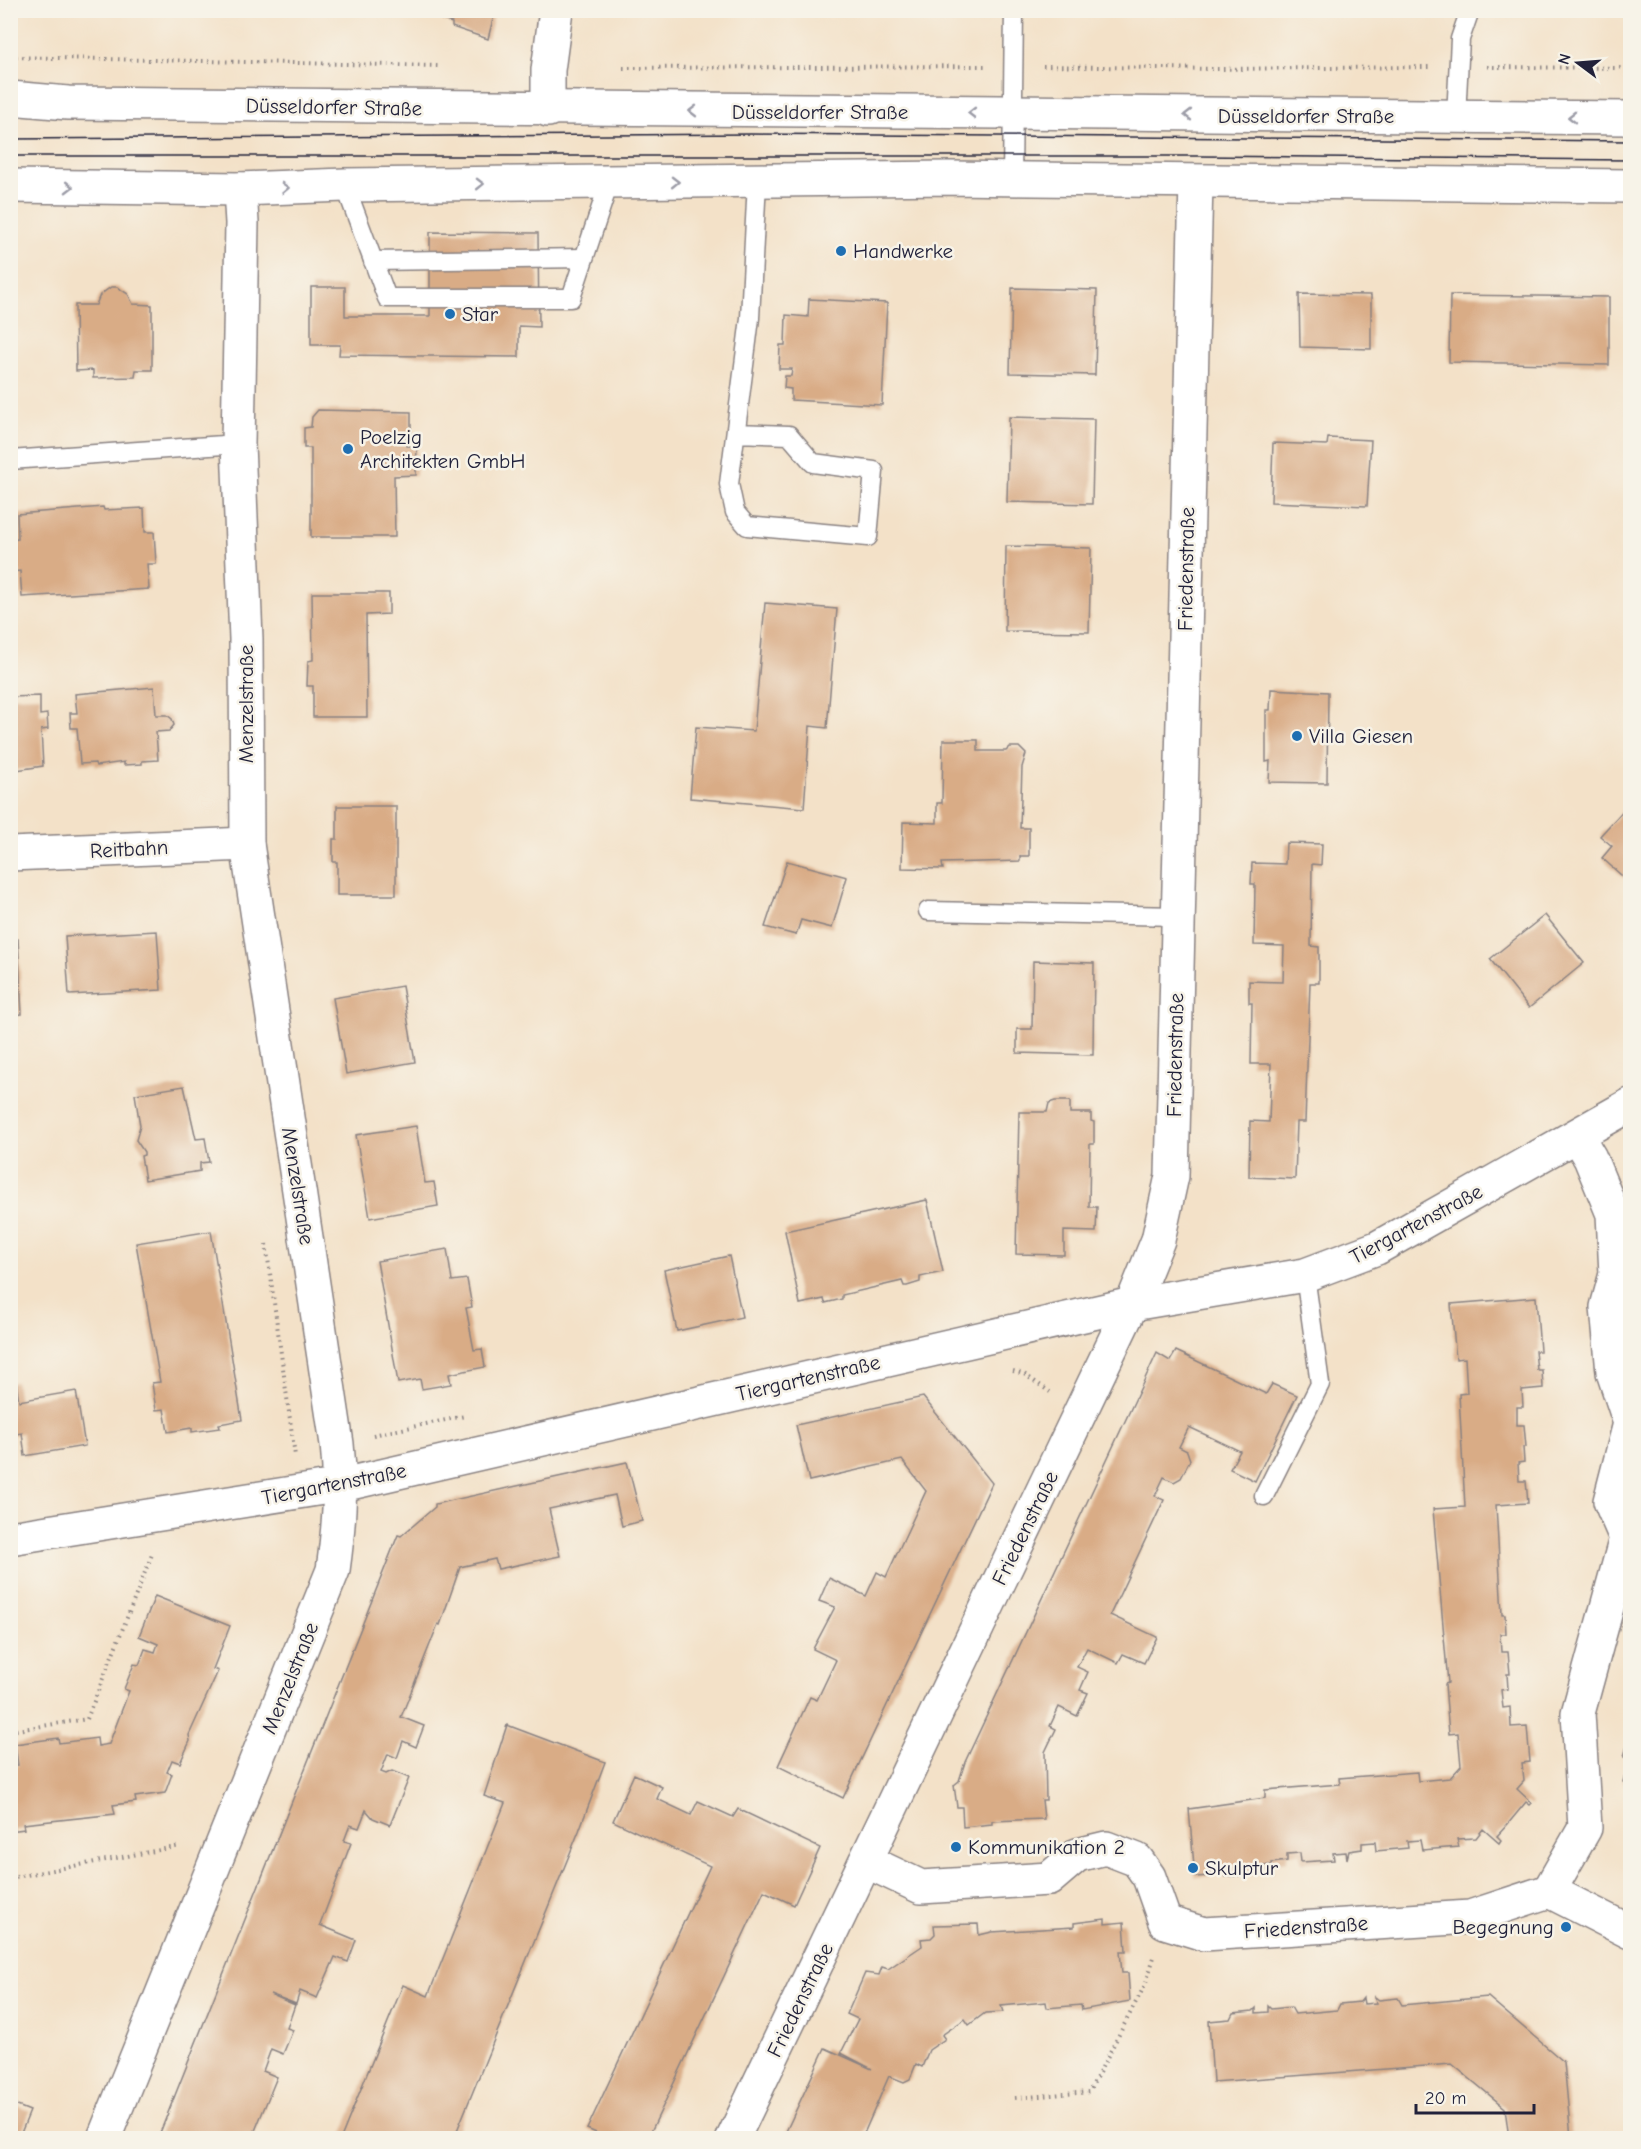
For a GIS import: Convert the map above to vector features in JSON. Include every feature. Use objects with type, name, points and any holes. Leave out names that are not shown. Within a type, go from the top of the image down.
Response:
[{"type":"street","points":[[548,110],[548,70],[556,10]]},
{"type":"street","name":"Düsseldorfer Straße","points":[[10,98],[68,103],[548,110],[1630,118]]},
{"type":"street","points":[[10,186],[240,189],[345,185],[1012,179],[1630,186]]},
{"type":"street","name":"Friedenstraße","points":[[733,2139],[1132,1304],[1158,1240],[1172,1176],[1196,182]]},
{"type":"street","name":"Menzelstraße","points":[[104,2139],[333,1570],[342,1485],[246,844],[246,639],[238,444],[242,223],[240,189]]},
{"type":"street","name":"Reitbahn","points":[[10,854],[246,844]]},
{"type":"street","name":"Tiergartenstraße","points":[[10,1538],[342,1485],[1132,1304],[1305,1275],[1377,1248],[1630,1105]]},
{"type":"street","points":[[1577,1136],[1590,1158],[1613,1214],[1616,1274],[1607,1307],[1612,1372],[1630,1424],[1610,1501],[1626,1538],[1578,1713],[1585,1828],[1549,1891],[1630,1932]]},
{"type":"street","points":[[866,1861],[921,1887],[1050,1879],[1077,1855],[1106,1848],[1137,1860],[1149,1877],[1165,1922]]},
{"type":"street","name":"Friedenstraße","points":[[1165,1922],[1204,1934],[1470,1917],[1549,1891]]},
{"type":"lane","points":[[1012,179],[1016,66],[1014,10]]},
{"type":"lane","points":[[1456,117],[1460,39],[1470,10]]},
{"type":"lane","points":[[736,433],[789,435],[813,463],[874,471],[868,537],[747,526],[735,512],[729,484],[750,318],[757,181]]},
{"type":"lane","points":[[345,185],[387,298],[571,298],[609,183]]},
{"type":"lane","points":[[373,261],[584,258]]},
{"type":"lane","points":[[10,460],[238,444]]},
{"type":"lane","points":[[928,911],[1178,916]]},
{"type":"lane","points":[[1264,1496],[1320,1384],[1305,1275]]},
{"type":"path","points":[[10,57],[450,67]]},
{"type":"path","points":[[618,68],[1016,66],[1215,69],[1457,66],[1630,68]]},
{"type":"path","points":[[1006,1369],[1024,1374],[1056,1395]]},
{"type":"path","points":[[365,1437],[470,1415]]},
{"type":"path","points":[[10,1731],[87,1719],[155,1547]]},
{"type":"path","points":[[10,1878],[185,1846]]},
{"type":"path","points":[[1014,2098],[1089,2092],[1146,1983],[1165,1922]]},
{"type":"building","points":[[413,10],[500,10],[499,16],[494,15],[488,39],[452,27],[452,23]]},
{"type":"building","points":[[430,232],[538,233],[539,327],[519,326],[519,357],[339,355],[340,345],[311,345],[311,287],[345,287],[345,316],[430,316]]},
{"type":"building","points":[[111,287],[117,287],[128,294],[133,304],[152,305],[152,370],[136,370],[135,377],[93,378],[93,370],[76,371],[75,305],[96,305],[100,295]]},
{"type":"building","points":[[1012,288],[1097,290],[1095,375],[1010,373]]},
{"type":"building","points":[[1299,294],[1371,295],[1371,349],[1300,347]]},
{"type":"building","points":[[1450,295],[1609,297],[1609,365],[1449,362]]},
{"type":"building","points":[[809,299],[887,303],[882,405],[791,400],[791,389],[784,388],[785,376],[791,376],[792,369],[779,369],[780,345],[785,345],[786,315],[808,317]]},
{"type":"building","points":[[318,410],[411,412],[411,436],[406,436],[406,446],[417,446],[416,475],[394,476],[395,537],[311,537],[311,448],[304,448],[304,428],[311,427],[312,417]]},
{"type":"building","points":[[1009,417],[1094,419],[1092,504],[1007,502]]},
{"type":"building","points":[[1328,438],[1371,440],[1367,506],[1271,502],[1273,443],[1327,445]]},
{"type":"building","points":[[103,507],[104,510],[144,508],[145,532],[154,532],[156,564],[147,564],[149,589],[22,597],[20,571],[11,572],[10,540],[18,539],[17,514]]},
{"type":"building","points":[[1006,546],[1091,548],[1089,632],[1005,631]]},
{"type":"building","points":[[312,593],[389,593],[389,614],[366,615],[367,717],[313,717],[313,686],[307,686],[308,661],[313,660]]},
{"type":"building","points":[[765,603],[837,609],[827,728],[810,726],[804,808],[690,798],[696,727],[754,731]]},
{"type":"building","points":[[154,687],[156,715],[167,715],[172,719],[174,725],[169,731],[156,732],[158,760],[124,765],[124,762],[96,766],[95,763],[80,764],[77,728],[71,728],[70,713],[77,713],[75,694]]},
{"type":"building","name":"Villa Giesen","points":[[1271,689],[1328,692],[1327,783],[1269,782],[1270,761],[1266,762],[1266,710],[1270,710]]},
{"type":"building","points":[[40,696],[40,715],[47,714],[48,729],[41,730],[43,766],[10,771],[10,697]]},
{"type":"building","points":[[943,740],[978,740],[978,751],[1006,751],[1010,747],[1019,747],[1026,754],[1022,767],[1020,828],[1029,828],[1029,856],[1020,856],[1020,861],[942,863],[943,869],[902,868],[903,822],[937,823],[937,803],[942,803]]},
{"type":"building","points":[[1630,785],[1630,803],[1626,792]]},
{"type":"building","points":[[1630,803],[1630,883],[1602,858],[1612,846],[1600,836]]},
{"type":"building","points":[[337,806],[396,806],[396,895],[337,895],[337,862],[333,862],[333,839],[337,839]]},
{"type":"building","points":[[1286,843],[1322,844],[1321,865],[1312,864],[1311,946],[1319,947],[1319,983],[1310,983],[1305,1122],[1297,1122],[1295,1179],[1249,1177],[1250,1121],[1269,1122],[1271,1064],[1251,1064],[1252,1003],[1249,1003],[1249,981],[1283,982],[1284,946],[1254,945],[1255,884],[1251,884],[1252,863],[1285,864]]},
{"type":"building","points":[[787,861],[847,877],[832,928],[801,920],[796,935],[765,927]]},
{"type":"building","points":[[1545,915],[1584,963],[1529,1008],[1490,959]]},
{"type":"building","points":[[157,931],[161,990],[69,995],[65,936]]},
{"type":"building","points":[[10,939],[18,939],[22,1014],[10,1015]]},
{"type":"building","points":[[1033,961],[1094,963],[1093,1055],[1017,1053],[1017,1029],[1032,1029]]},
{"type":"building","points":[[402,986],[415,1062],[346,1074],[333,998]]},
{"type":"building","points":[[184,1086],[196,1139],[205,1138],[209,1162],[200,1163],[200,1171],[145,1180],[141,1156],[144,1152],[136,1140],[140,1126],[135,1094]]},
{"type":"building","points":[[1070,1101],[1070,1113],[1091,1113],[1091,1121],[1094,1122],[1094,1144],[1090,1144],[1089,1207],[1097,1207],[1096,1232],[1064,1231],[1064,1255],[1016,1254],[1019,1112],[1047,1112],[1049,1103]]},
{"type":"building","points":[[416,1126],[425,1183],[434,1182],[438,1206],[370,1218],[356,1135]]},
{"type":"building","points":[[927,1200],[943,1272],[920,1277],[920,1282],[907,1286],[904,1286],[902,1281],[842,1295],[842,1299],[825,1303],[824,1299],[800,1304],[785,1231]]},
{"type":"building","points":[[211,1231],[242,1420],[219,1424],[220,1428],[192,1432],[192,1428],[168,1432],[164,1409],[156,1410],[152,1383],[160,1382],[136,1243]]},
{"type":"building","points":[[447,1249],[452,1281],[467,1279],[472,1307],[466,1308],[474,1350],[482,1349],[485,1367],[449,1374],[451,1384],[422,1389],[420,1379],[398,1383],[377,1261]]},
{"type":"building","points":[[729,1256],[742,1317],[677,1331],[664,1270]]},
{"type":"building","points":[[1536,1297],[1540,1351],[1535,1351],[1537,1370],[1542,1370],[1543,1388],[1522,1390],[1523,1407],[1517,1407],[1517,1425],[1524,1425],[1526,1447],[1523,1447],[1524,1462],[1518,1463],[1519,1481],[1526,1481],[1528,1503],[1496,1505],[1502,1615],[1505,1615],[1506,1634],[1500,1634],[1501,1652],[1508,1652],[1510,1674],[1507,1674],[1508,1689],[1501,1690],[1503,1708],[1510,1707],[1511,1727],[1527,1726],[1530,1762],[1522,1763],[1524,1781],[1517,1789],[1532,1803],[1530,1805],[1526,1802],[1497,1836],[1501,1840],[1499,1843],[1483,1829],[1476,1838],[1457,1839],[1459,1847],[1422,1850],[1420,1840],[1407,1841],[1408,1848],[1376,1851],[1375,1842],[1362,1843],[1362,1849],[1349,1851],[1347,1859],[1346,1852],[1333,1853],[1334,1860],[1301,1862],[1300,1853],[1287,1854],[1287,1861],[1272,1863],[1273,1873],[1270,1873],[1270,1865],[1257,1867],[1257,1874],[1225,1877],[1225,1868],[1211,1869],[1211,1876],[1195,1877],[1189,1809],[1265,1798],[1265,1790],[1340,1784],[1339,1778],[1417,1772],[1418,1781],[1450,1778],[1461,1766],[1458,1733],[1449,1734],[1445,1684],[1448,1683],[1433,1509],[1465,1507],[1459,1394],[1467,1393],[1465,1358],[1456,1359],[1451,1304]]},
{"type":"building","points":[[1176,1351],[1266,1394],[1272,1384],[1297,1395],[1255,1481],[1230,1469],[1240,1451],[1189,1427],[1179,1447],[1187,1451],[1190,1460],[1181,1478],[1174,1482],[1164,1477],[1155,1496],[1164,1500],[1110,1615],[1157,1637],[1144,1663],[1123,1654],[1118,1663],[1087,1648],[1077,1667],[1088,1672],[1080,1690],[1088,1693],[1077,1716],[1059,1707],[1050,1726],[1056,1729],[1045,1752],[1046,1800],[1042,1800],[1044,1819],[992,1821],[992,1824],[963,1827],[962,1807],[957,1807],[954,1785],[959,1781],[965,1762],[1157,1353],[1170,1361]]},
{"type":"building","points":[[16,1382],[19,1401],[76,1391],[85,1446],[25,1456],[22,1433],[10,1435],[10,1383]]},
{"type":"building","points":[[923,1397],[992,1483],[843,1798],[778,1766],[810,1697],[817,1700],[836,1660],[813,1649],[835,1607],[819,1601],[829,1578],[866,1596],[877,1572],[886,1577],[926,1491],[902,1460],[809,1481],[796,1425]]},
{"type":"building","points":[[627,1462],[642,1521],[622,1526],[615,1495],[549,1509],[560,1556],[498,1569],[495,1559],[460,1567],[440,1625],[438,1624],[401,1717],[424,1726],[416,1747],[403,1741],[397,1758],[388,1754],[381,1772],[386,1774],[392,1771],[409,1778],[390,1825],[373,1818],[366,1810],[359,1828],[350,1825],[344,1841],[351,1843],[320,1925],[356,1940],[348,1962],[335,1957],[317,1998],[300,1991],[296,2004],[270,1994],[295,2005],[287,2028],[293,2030],[283,2054],[271,2049],[263,2071],[277,2077],[252,2138],[158,2138],[398,1535],[401,1536],[435,1507],[435,1504]]},
{"type":"building","points":[[155,1596],[230,1626],[213,1669],[218,1671],[189,1735],[190,1741],[180,1763],[172,1760],[167,1772],[172,1774],[165,1793],[135,1797],[136,1802],[113,1805],[115,1814],[23,1824],[24,1829],[10,1831],[10,1766],[18,1765],[15,1744],[58,1738],[59,1743],[97,1738],[98,1746],[109,1744],[129,1691],[124,1689],[134,1664],[139,1665],[145,1649],[155,1652],[158,1644],[139,1636]]},
{"type":"building","points":[[507,1725],[605,1762],[579,1831],[454,2138],[341,2138],[403,1985],[428,1996],[505,1803],[484,1796]]},
{"type":"building","points":[[1630,1734],[1630,1783],[1623,1782],[1629,1759],[1624,1757]]},
{"type":"building","points":[[634,1774],[662,1787],[657,1799],[691,1815],[698,1801],[733,1817],[738,1809],[820,1848],[794,1905],[764,1891],[648,2138],[608,2138],[587,2129],[710,1866],[613,1821]]},
{"type":"building","points":[[1105,1919],[1105,1924],[1124,1922],[1126,1951],[1120,1951],[1122,1973],[1128,1973],[1130,2001],[1082,2010],[1081,2005],[1047,2008],[1046,2002],[1001,2006],[1003,2012],[985,2013],[969,2025],[965,2019],[942,2035],[945,2039],[929,2050],[922,2067],[916,2064],[910,2079],[904,2082],[889,2076],[862,2138],[783,2138],[825,2048],[872,2069],[841,2053],[858,2019],[847,2014],[865,1973],[879,1975],[882,1967],[888,1969],[922,1946],[921,1939],[931,1938],[935,1934],[934,1925],[978,1924],[979,1935],[992,1932],[1074,1927],[1074,1923]]},
{"type":"building","points":[[1375,1997],[1379,2000],[1398,1998],[1402,2005],[1488,1997],[1564,2062],[1571,2138],[1507,2138],[1507,2135],[1502,2135],[1508,2131],[1505,2108],[1452,2064],[1213,2082],[1209,2021],[1230,2019],[1233,2013],[1253,2011],[1256,2008],[1256,2013],[1268,2012],[1268,2006],[1271,2009],[1291,2007],[1295,2014],[1337,2010],[1340,2004],[1360,2002],[1363,1998],[1364,2004],[1376,2003]]},
{"type":"building","points":[[10,2103],[30,2111],[19,2138],[10,2138]]},
{"type":"tram line","points":[[10,139],[751,134],[1630,141]]},
{"type":"tram line","points":[[10,156],[1201,156],[1630,160]]},
{"type":"place","name":"Handwerke","points":[[841,251]]},
{"type":"place","name":"Star","points":[[450,314]]},
{"type":"place","name":"Poelzig Architekten GmbH","points":[[348,449]]},
{"type":"place","name":"Villa Giesen","points":[[1297,736]]},
{"type":"place","name":"Kommunikation 2","points":[[956,1847]]},
{"type":"place","name":"Skulptur","points":[[1193,1868]]},
{"type":"place","name":"Begegnung","points":[[1566,1927]]}]
